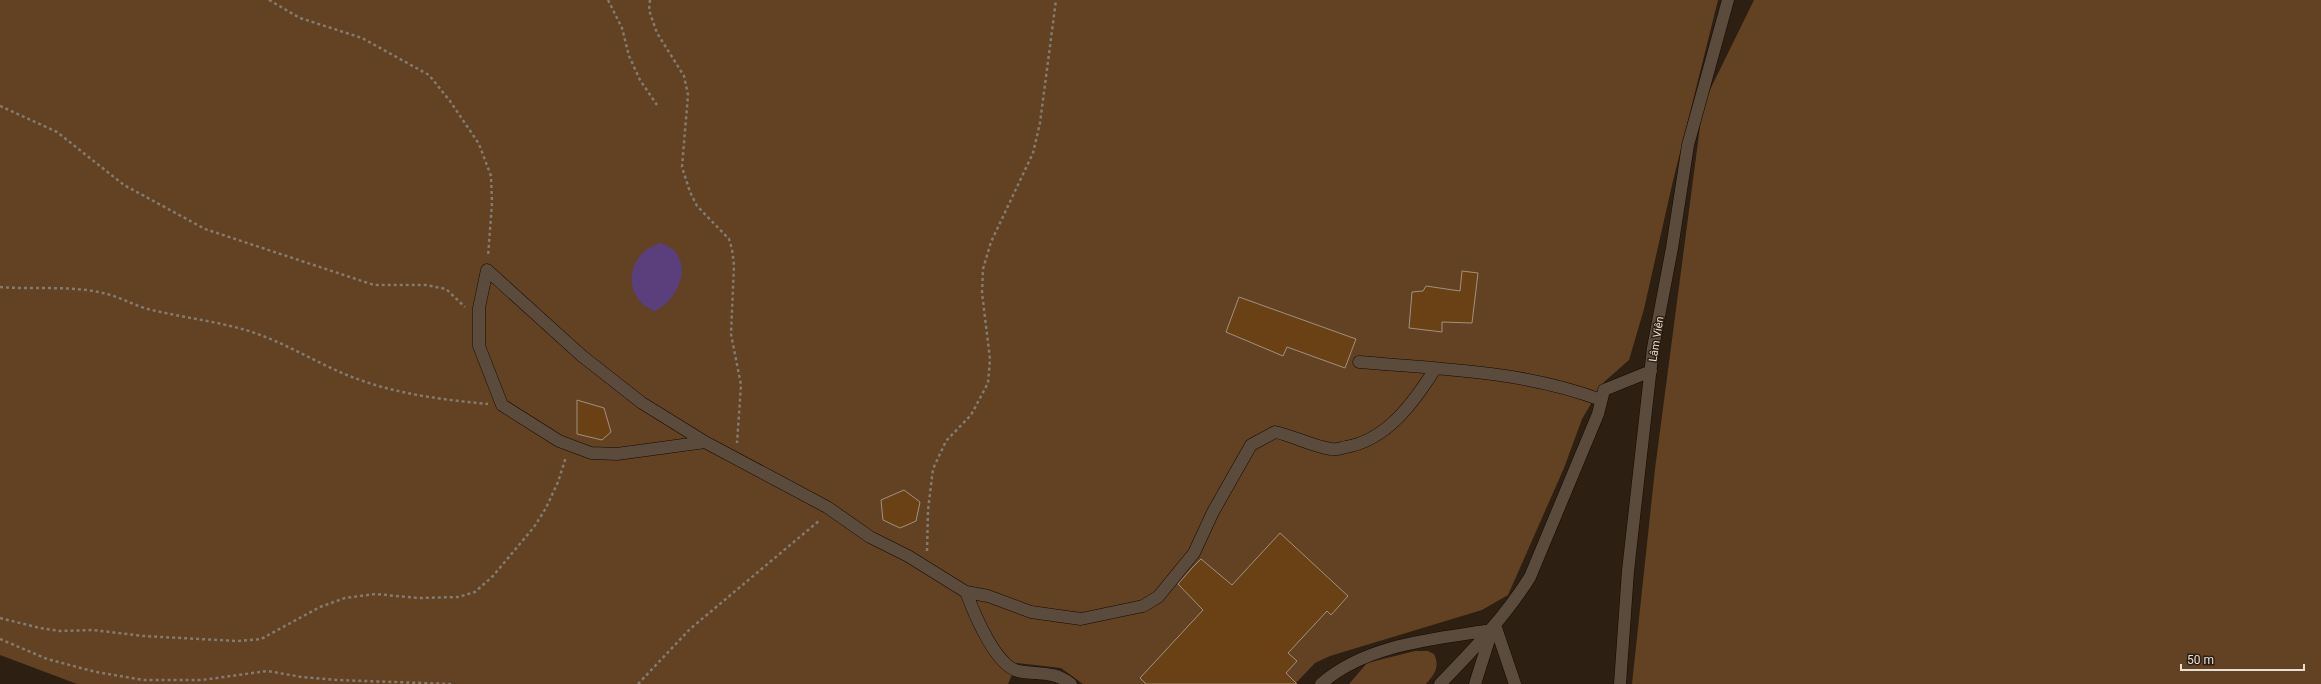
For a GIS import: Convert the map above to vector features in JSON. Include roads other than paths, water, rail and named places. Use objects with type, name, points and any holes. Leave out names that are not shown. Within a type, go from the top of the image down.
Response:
[{"type":"street","name":"Lâm Viên","points":[[1620,684],[1628,571],[1651,371],[1688,145],[1728,0]]},
{"type":"street","points":[[705,442],[617,454],[591,453],[559,441],[502,405],[480,346],[478,322],[479,308],[487,270],[582,356],[617,384],[642,403],[705,442],[736,457],[831,510],[870,537],[927,568],[966,592],[988,596],[1031,612],[1081,619],[1143,606],[1158,598],[1194,553],[1213,512],[1251,445],[1275,432],[1305,443],[1333,449],[1356,445],[1382,432],[1415,399],[1435,369]]},
{"type":"street","points":[[1359,362],[1539,381],[1570,388],[1601,400]]},
{"type":"street","points":[[1440,684],[1494,627],[1530,577],[1598,414],[1604,390],[1651,371]]},
{"type":"street","points":[[966,592],[989,641],[1009,667],[1018,671],[1039,671],[1063,678],[1071,684]]},
{"type":"street","points":[[1322,684],[1334,673],[1367,656],[1428,640],[1494,627]]},
{"type":"street","points":[[1476,684],[1494,627]]},
{"type":"street","points":[[1494,627],[1515,684]]}]
